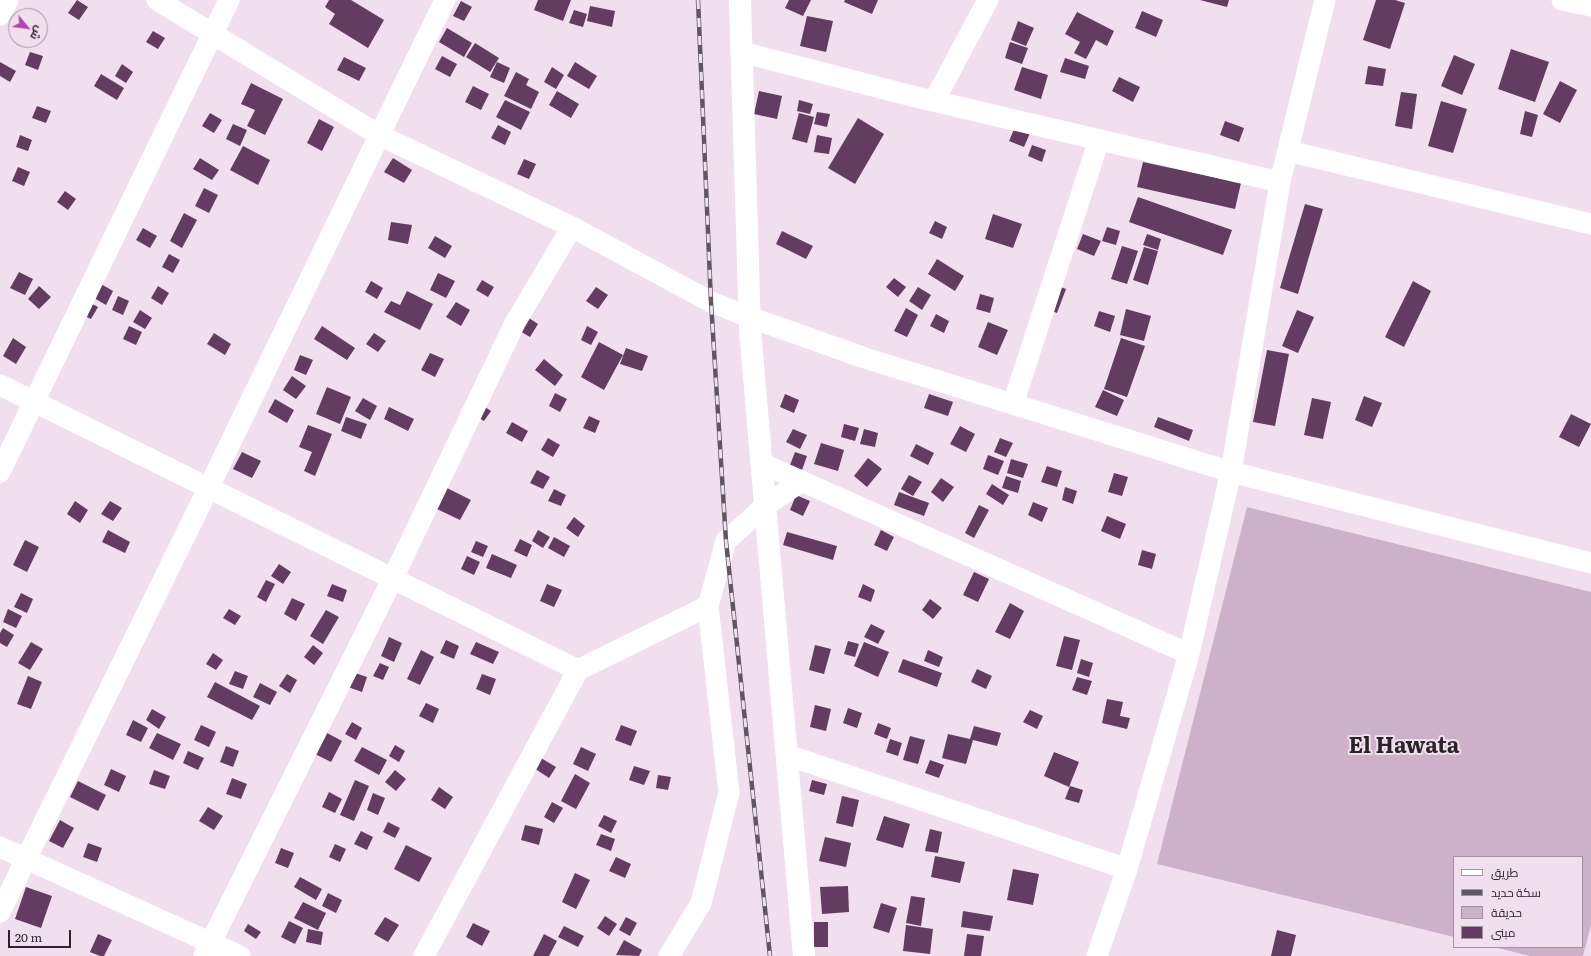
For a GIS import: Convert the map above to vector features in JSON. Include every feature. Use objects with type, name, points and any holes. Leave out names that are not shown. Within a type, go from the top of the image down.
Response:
[{"type":"street","points":[[0,14],[8,0]]},
{"type":"street","points":[[157,0],[379,135],[572,227],[711,302],[749,317],[865,358],[1231,472],[1591,563]]},
{"type":"street","points":[[0,472],[214,34],[229,0]]},
{"type":"street","points":[[0,912],[209,487],[445,0]]},
{"type":"street","points":[[740,0],[749,317],[804,956]]},
{"type":"street","points":[[934,101],[988,0]]},
{"type":"street","points":[[1097,956],[1127,869],[1188,654],[1231,472],[1280,182],[1324,0]]},
{"type":"street","points":[[1562,0],[1591,6]]},
{"type":"street","points":[[741,52],[934,101],[1280,182]]},
{"type":"street","points":[[1013,404],[1099,140]]},
{"type":"street","points":[[1288,151],[1591,224]]},
{"type":"street","points":[[207,949],[393,578],[515,323],[572,227]]},
{"type":"street","points":[[0,385],[578,670]]},
{"type":"street","points":[[761,463],[1188,654]]},
{"type":"street","points":[[669,956],[700,903],[729,793],[708,606],[726,541],[765,506],[802,481]]},
{"type":"street","points":[[424,956],[578,670],[708,606]]},
{"type":"street","points":[[787,756],[1127,869]]},
{"type":"street","points":[[0,847],[207,949],[240,956]]},
{"type":"green space","points":[[1247,507],[1591,592],[1591,925],[1583,956],[1530,956],[1498,948],[1583,948],[1583,856],[1453,856],[1453,937],[1157,864]]},
{"type":"building","points":[[77,0],[88,7],[79,20],[68,13]]},
{"type":"building","points":[[329,0],[351,0],[384,20],[368,48],[329,24],[335,14],[325,7]]},
{"type":"building","points":[[538,0],[571,0],[563,21],[534,10]]},
{"type":"building","points":[[789,0],[811,0],[803,16],[785,8]]},
{"type":"building","points":[[845,0],[878,0],[872,14],[844,2]]},
{"type":"building","points":[[1200,0],[1229,0],[1227,7]]},
{"type":"building","points":[[1376,0],[1395,0],[1405,3],[1390,49],[1363,40]]},
{"type":"building","points":[[461,1],[472,7],[464,21],[453,16]]},
{"type":"building","points":[[590,6],[615,11],[612,27],[587,21]]},
{"type":"building","points":[[574,10],[587,14],[583,27],[569,23]]},
{"type":"building","points":[[1142,11],[1163,20],[1156,37],[1135,28]]},
{"type":"building","points":[[1077,12],[1114,31],[1107,46],[1096,40],[1086,59],[1074,53],[1080,42],[1065,34]]},
{"type":"building","points":[[807,16],[833,21],[826,52],[800,46]]},
{"type":"building","points":[[1018,21],[1034,28],[1026,46],[1011,40]]},
{"type":"building","points":[[447,28],[472,43],[464,57],[439,42]]},
{"type":"building","points":[[153,31],[165,38],[158,49],[146,42]]},
{"type":"building","points":[[1010,42],[1028,48],[1022,64],[1005,58]]},
{"type":"building","points":[[475,43],[499,58],[490,72],[466,57]]},
{"type":"building","points":[[1511,49],[1549,62],[1535,102],[1498,89]]},
{"type":"building","points":[[30,52],[43,56],[38,70],[25,65]]},
{"type":"building","points":[[1454,55],[1475,64],[1462,95],[1441,86]]},
{"type":"building","points":[[442,56],[457,64],[450,77],[435,69]]},
{"type":"building","points":[[344,57],[366,68],[359,81],[337,70]]},
{"type":"building","points":[[1065,58],[1089,66],[1085,79],[1060,72]]},
{"type":"building","points":[[0,62],[16,71],[10,82],[0,76]]},
{"type":"building","points":[[497,62],[510,68],[504,83],[490,77]]},
{"type":"building","points":[[575,62],[597,76],[589,89],[567,76]]},
{"type":"building","points":[[122,64],[133,72],[126,83],[115,76]]},
{"type":"building","points":[[1368,66],[1386,69],[1383,86],[1365,84]]},
{"type":"building","points":[[552,67],[564,75],[556,89],[544,82]]},
{"type":"building","points":[[1022,67],[1048,75],[1041,99],[1014,90]]},
{"type":"building","points":[[516,72],[529,79],[526,85],[539,92],[531,109],[504,96]]},
{"type":"building","points":[[101,74],[124,88],[117,100],[94,86]]},
{"type":"building","points":[[1119,77],[1140,87],[1133,102],[1112,91]]},
{"type":"building","points":[[1560,81],[1577,90],[1560,123],[1543,114]]},
{"type":"building","points":[[251,83],[283,99],[265,135],[247,126],[255,110],[241,104]]},
{"type":"building","points":[[473,86],[489,94],[481,110],[465,102]]},
{"type":"building","points":[[557,91],[579,104],[571,118],[549,105]]},
{"type":"building","points":[[759,91],[782,96],[777,119],[754,114]]},
{"type":"building","points":[[1401,92],[1417,94],[1412,129],[1395,126]]},
{"type":"building","points":[[505,100],[530,112],[521,130],[496,117]]},
{"type":"building","points":[[799,100],[813,104],[810,114],[797,111]]},
{"type":"building","points":[[1441,101],[1467,109],[1453,153],[1428,146]]},
{"type":"building","points":[[37,106],[51,111],[46,123],[32,118]]},
{"type":"building","points":[[1525,111],[1538,115],[1532,137],[1520,134]]},
{"type":"building","points":[[817,112],[830,114],[827,127],[814,124]]},
{"type":"building","points":[[210,113],[222,120],[214,133],[202,126]]},
{"type":"building","points":[[799,113],[814,117],[807,143],[792,139]]},
{"type":"building","points":[[858,118],[884,134],[855,184],[828,168]]},
{"type":"building","points":[[319,119],[334,127],[322,151],[307,143]]},
{"type":"building","points":[[1225,121],[1244,128],[1239,142],[1220,135]]},
{"type":"building","points":[[233,124],[247,130],[240,146],[226,139]]},
{"type":"building","points":[[498,125],[511,132],[505,145],[491,138]]},
{"type":"building","points":[[1015,127],[1030,133],[1024,147],[1009,141]]},
{"type":"building","points":[[20,135],[32,140],[28,151],[16,147]]},
{"type":"building","points":[[817,135],[832,138],[829,154],[814,152]]},
{"type":"building","points":[[1032,145],[1046,150],[1042,162],[1028,156]]},
{"type":"building","points":[[243,146],[270,160],[258,185],[230,170]]},
{"type":"building","points":[[200,158],[219,170],[212,180],[193,169]]},
{"type":"building","points":[[393,158],[412,170],[404,183],[384,172]]},
{"type":"building","points":[[524,159],[536,164],[529,179],[517,174]]},
{"type":"building","points":[[1143,162],[1241,183],[1235,209],[1137,187]]},
{"type":"building","points":[[18,167],[30,172],[24,186],[12,181]]},
{"type":"building","points":[[204,188],[218,195],[209,213],[195,206]]},
{"type":"building","points":[[65,191],[76,199],[68,210],[57,202]]},
{"type":"building","points":[[1138,197],[1232,230],[1223,255],[1129,222]]},
{"type":"building","points":[[1305,204],[1323,209],[1298,294],[1280,288]]},
{"type":"building","points":[[184,213],[197,220],[182,248],[170,241]]},
{"type":"building","points":[[993,214],[1022,224],[1013,248],[985,239]]},
{"type":"building","points":[[935,221],[947,227],[942,239],[929,233]]},
{"type":"building","points":[[391,222],[412,225],[408,244],[388,240]]},
{"type":"building","points":[[1107,227],[1120,231],[1116,245],[1102,241]]},
{"type":"building","points":[[143,228],[157,236],[150,248],[136,240]]},
{"type":"building","points":[[782,231],[813,246],[806,259],[776,244]]},
{"type":"building","points":[[1083,234],[1101,241],[1094,256],[1077,249]]},
{"type":"building","points":[[1147,234],[1161,239],[1158,250],[1143,245]]},
{"type":"building","points":[[435,236],[452,246],[445,258],[428,248]]},
{"type":"building","points":[[1122,246],[1138,251],[1127,284],[1111,279]]},
{"type":"building","points":[[1144,247],[1158,251],[1148,285],[1133,280]]},
{"type":"building","points":[[169,254],[180,260],[173,273],[162,267]]},
{"type":"building","points":[[937,259],[964,276],[955,291],[928,274]]},
{"type":"building","points":[[19,272],[33,279],[25,295],[10,288]]},
{"type":"building","points":[[438,273],[455,281],[446,298],[430,290]]},
{"type":"building","points":[[894,278],[906,287],[898,297],[886,287]]},
{"type":"building","points":[[482,280],[494,287],[488,297],[476,290]]},
{"type":"building","points":[[371,281],[383,288],[377,299],[365,292]]},
{"type":"building","points":[[1413,281],[1431,291],[1404,347],[1385,337]]},
{"type":"building","points":[[101,284],[113,291],[106,305],[94,298]]},
{"type":"building","points":[[1053,284],[1066,289],[1057,313],[1044,308]]},
{"type":"building","points":[[39,286],[51,297],[39,309],[28,299]]},
{"type":"building","points":[[158,286],[169,293],[162,305],[151,298]]},
{"type":"building","points":[[596,287],[608,295],[598,309],[586,301]]},
{"type":"building","points":[[918,287],[931,295],[922,310],[909,301]]},
{"type":"building","points":[[407,291],[433,304],[420,330],[384,312],[391,301],[400,305]]},
{"type":"building","points":[[980,294],[994,298],[990,313],[976,309]]},
{"type":"building","points":[[118,296],[129,301],[123,315],[112,310]]},
{"type":"building","points":[[85,300],[98,307],[91,319],[78,313]]},
{"type":"building","points":[[456,302],[470,310],[461,326],[446,317]]},
{"type":"building","points":[[906,308],[918,315],[907,337],[894,331]]},
{"type":"building","points":[[1126,309],[1151,316],[1144,341],[1120,335]]},
{"type":"building","points":[[140,310],[152,318],[145,329],[133,322]]},
{"type":"building","points":[[1297,310],[1314,317],[1298,353],[1282,346]]},
{"type":"building","points":[[1099,311],[1115,316],[1110,332],[1094,326]]},
{"type":"building","points":[[936,314],[949,321],[944,333],[930,326]]},
{"type":"building","points":[[526,316],[538,324],[530,337],[518,330]]},
{"type":"building","points":[[988,322],[1008,330],[997,355],[978,347]]},
{"type":"building","points":[[129,326],[142,332],[136,345],[123,339]]},
{"type":"building","points":[[322,326],[355,348],[347,360],[314,339]]},
{"type":"building","points":[[587,326],[598,332],[591,345],[581,340]]},
{"type":"building","points":[[214,333],[231,344],[225,355],[207,344]]},
{"type":"building","points":[[374,333],[386,341],[378,352],[366,344]]},
{"type":"building","points":[[13,338],[26,347],[16,364],[3,356]]},
{"type":"building","points":[[1121,338],[1145,346],[1127,397],[1104,389]]},
{"type":"building","points":[[599,342],[623,355],[604,390],[581,377]]},
{"type":"building","points":[[626,348],[648,356],[642,371],[620,364]]},
{"type":"building","points":[[1267,350],[1289,354],[1275,426],[1253,422]]},
{"type":"building","points":[[430,353],[444,359],[435,377],[421,370]]},
{"type":"building","points":[[300,355],[313,360],[306,375],[294,370]]},
{"type":"building","points":[[544,359],[563,375],[555,386],[535,370]]},
{"type":"building","points":[[292,376],[306,386],[296,399],[283,390]]},
{"type":"building","points":[[327,387],[351,397],[340,424],[316,414]]},
{"type":"building","points":[[1103,390],[1124,400],[1117,416],[1095,407]]},
{"type":"building","points":[[555,393],[567,399],[560,412],[549,406]]},
{"type":"building","points":[[785,394],[799,400],[794,413],[780,407]]},
{"type":"building","points":[[929,394],[953,402],[948,416],[924,408]]},
{"type":"building","points":[[1364,396],[1382,403],[1372,427],[1355,420]]},
{"type":"building","points":[[363,398],[377,406],[370,420],[355,411]]},
{"type":"building","points":[[1312,398],[1331,402],[1323,439],[1304,435]]},
{"type":"building","points":[[275,399],[294,410],[287,423],[268,412]]},
{"type":"building","points":[[479,403],[491,411],[484,421],[472,414]]},
{"type":"building","points":[[389,407],[414,419],[408,431],[384,419]]},
{"type":"building","points":[[1571,414],[1591,424],[1579,447],[1559,437]]},
{"type":"building","points":[[589,416],[600,421],[595,433],[583,428]]},
{"type":"building","points":[[346,417],[367,424],[361,439],[341,431]]},
{"type":"building","points":[[1158,417],[1193,430],[1189,441],[1154,427]]},
{"type":"building","points":[[512,422],[528,431],[522,442],[506,433]]},
{"type":"building","points":[[844,424],[859,428],[855,441],[841,437]]},
{"type":"building","points":[[308,425],[332,434],[315,476],[304,471],[312,452],[299,447]]},
{"type":"building","points":[[960,426],[975,434],[966,452],[950,444]]},
{"type":"building","points":[[793,429],[807,435],[800,449],[786,442]]},
{"type":"building","points":[[864,429],[878,433],[875,447],[860,444]]},
{"type":"building","points":[[548,438],[560,445],[553,457],[541,450]]},
{"type":"building","points":[[1000,438],[1013,443],[1006,457],[994,452]]},
{"type":"building","points":[[821,443],[844,450],[838,471],[814,464]]},
{"type":"building","points":[[916,444],[934,453],[928,465],[910,456]]},
{"type":"building","points":[[242,452],[261,461],[252,478],[233,469]]},
{"type":"building","points":[[795,452],[807,456],[802,470],[790,465]]},
{"type":"building","points":[[988,455],[1004,461],[998,475],[983,469]]},
{"type":"building","points":[[868,458],[882,469],[867,487],[854,476]]},
{"type":"building","points":[[1011,459],[1028,464],[1023,478],[1007,473]]},
{"type":"building","points":[[1047,466],[1062,471],[1057,487],[1041,482]]},
{"type":"building","points":[[537,470],[550,477],[543,489],[530,483]]},
{"type":"building","points":[[1114,473],[1128,477],[1122,496],[1108,492]]},
{"type":"building","points":[[909,475],[922,482],[913,496],[901,489]]},
{"type":"building","points":[[1006,476],[1021,481],[1018,493],[1002,488]]},
{"type":"building","points":[[941,478],[954,487],[943,502],[931,492]]},
{"type":"building","points":[[992,484],[1009,495],[1003,505],[986,494]]},
{"type":"building","points":[[1065,487],[1077,491],[1073,504],[1062,500]]},
{"type":"building","points":[[447,488],[471,500],[460,520],[437,509]]},
{"type":"building","points":[[554,489],[566,495],[561,506],[548,501]]},
{"type":"building","points":[[899,492],[929,503],[924,516],[894,505]]},
{"type":"building","points":[[796,495],[810,501],[803,516],[790,510]]},
{"type":"building","points":[[75,501],[88,510],[80,523],[67,514]]},
{"type":"building","points":[[110,501],[122,508],[113,521],[101,514]]},
{"type":"building","points":[[1033,502],[1048,508],[1042,522],[1028,515]]},
{"type":"building","points":[[979,505],[989,510],[974,538],[965,533]]},
{"type":"building","points":[[1107,516],[1126,524],[1120,539],[1101,531]]},
{"type":"building","points":[[574,517],[585,526],[578,537],[566,528]]},
{"type":"building","points":[[108,530],[130,542],[125,553],[102,542]]},
{"type":"building","points":[[538,530],[550,537],[543,548],[532,541]]},
{"type":"building","points":[[881,530],[894,537],[887,551],[874,545]]},
{"type":"building","points":[[787,532],[837,546],[833,560],[783,545]]},
{"type":"building","points":[[554,537],[570,546],[564,557],[548,548]]},
{"type":"building","points":[[520,539],[532,545],[527,557],[514,551]]},
{"type":"building","points":[[25,540],[39,547],[27,572],[13,565]]},
{"type":"building","points":[[476,541],[488,546],[483,557],[471,552]]},
{"type":"building","points":[[1142,550],[1156,554],[1152,569],[1138,565]]},
{"type":"building","points":[[492,554],[517,565],[511,578],[486,568]]},
{"type":"building","points":[[467,556],[480,562],[474,575],[461,569]]},
{"type":"building","points":[[279,564],[291,572],[283,584],[271,576]]},
{"type":"building","points":[[974,572],[989,579],[978,602],[963,595]]},
{"type":"building","points":[[266,580],[275,584],[266,602],[257,597]]},
{"type":"building","points":[[332,584],[347,590],[343,602],[327,596]]},
{"type":"building","points":[[547,584],[562,590],[554,607],[540,601]]},
{"type":"building","points":[[863,584],[875,590],[871,602],[858,597]]},
{"type":"building","points":[[21,593],[33,599],[27,613],[14,607]]},
{"type":"building","points":[[292,598],[305,604],[296,621],[284,614]]},
{"type":"building","points":[[930,599],[942,608],[933,619],[922,610]]},
{"type":"building","points":[[1010,603],[1024,611],[1010,639],[995,632]]},
{"type":"building","points":[[8,609],[22,616],[16,628],[3,622]]},
{"type":"building","points":[[229,609],[241,616],[235,625],[223,618]]},
{"type":"building","points":[[326,610],[339,617],[323,644],[310,636]]},
{"type":"building","points":[[871,624],[885,631],[878,644],[864,637]]},
{"type":"building","points":[[3,628],[14,635],[7,647],[0,643],[0,633]]},
{"type":"building","points":[[1064,636],[1080,640],[1072,670],[1056,666]]},
{"type":"building","points":[[389,637],[402,643],[394,662],[381,656]]},
{"type":"building","points":[[446,640],[459,646],[454,659],[440,653]]},
{"type":"building","points":[[848,641],[859,644],[855,657],[844,654]]},
{"type":"building","points":[[31,642],[43,649],[30,670],[18,663]]},
{"type":"building","points":[[476,642],[499,652],[493,664],[470,654]]},
{"type":"building","points":[[864,642],[889,652],[878,677],[854,666]]},
{"type":"building","points":[[313,645],[323,653],[314,665],[304,657]]},
{"type":"building","points":[[815,645],[831,649],[824,674],[809,670]]},
{"type":"building","points":[[421,650],[434,657],[420,685],[407,679]]},
{"type":"building","points":[[928,650],[943,657],[939,667],[924,661]]},
{"type":"building","points":[[213,653],[223,660],[216,670],[206,664]]},
{"type":"building","points":[[903,659],[942,673],[937,687],[898,672]]},
{"type":"building","points":[[1081,659],[1093,663],[1089,677],[1077,673]]},
{"type":"building","points":[[380,663],[389,667],[383,680],[373,676]]},
{"type":"building","points":[[343,669],[367,677],[362,692],[337,683]]},
{"type":"building","points":[[977,669],[992,676],[986,689],[971,682]]},
{"type":"building","points":[[235,671],[248,676],[243,689],[229,684]]},
{"type":"building","points":[[287,674],[297,680],[290,693],[279,686]]},
{"type":"building","points":[[482,674],[496,679],[490,695],[476,689]]},
{"type":"building","points":[[28,676],[42,682],[31,709],[17,704]]},
{"type":"building","points":[[1077,677],[1092,681],[1087,695],[1072,690]]},
{"type":"building","points":[[215,682],[260,706],[252,720],[207,697]]},
{"type":"building","points":[[260,683],[277,692],[270,705],[253,697]]},
{"type":"building","points":[[1107,699],[1123,702],[1120,716],[1130,718],[1127,729],[1102,723]]},
{"type":"building","points":[[426,703],[439,709],[433,723],[419,716]]},
{"type":"building","points":[[815,705],[831,709],[826,731],[810,727]]},
{"type":"building","points":[[848,708],[862,713],[857,728],[843,723]]},
{"type":"building","points":[[152,709],[166,717],[159,729],[146,720]]},
{"type":"building","points":[[1030,710],[1043,716],[1037,729],[1023,722]]},
{"type":"building","points":[[133,720],[148,728],[141,742],[126,735]]},
{"type":"building","points":[[352,722],[362,728],[356,740],[345,734]]},
{"type":"building","points":[[878,723],[891,728],[887,739],[874,734]]},
{"type":"building","points":[[201,725],[216,732],[209,747],[194,740]]},
{"type":"building","points":[[621,725],[637,731],[631,746],[615,740]]},
{"type":"building","points":[[314,726],[342,741],[331,762],[303,748]]},
{"type":"building","points":[[974,726],[1001,733],[997,746],[973,740],[966,764],[942,758],[948,734],[970,739]]},
{"type":"building","points":[[157,733],[181,744],[173,760],[149,748]]},
{"type":"building","points":[[910,736],[925,740],[918,764],[903,760]]},
{"type":"building","points":[[890,739],[902,743],[898,756],[886,752]]},
{"type":"building","points":[[395,745],[405,751],[399,762],[389,756]]},
{"type":"building","points":[[226,746],[239,751],[233,767],[220,762]]},
{"type":"building","points":[[362,747],[387,760],[379,775],[354,761]]},
{"type":"building","points":[[581,747],[596,754],[588,771],[573,764]]},
{"type":"building","points":[[188,751],[204,758],[198,770],[183,763]]},
{"type":"building","points":[[1054,752],[1079,762],[1069,787],[1044,776]]},
{"type":"building","points":[[541,758],[556,767],[549,778],[534,768]]},
{"type":"building","points":[[930,760],[944,765],[939,778],[925,773]]},
{"type":"building","points":[[634,766],[650,771],[644,785],[629,780]]},
{"type":"building","points":[[111,769],[126,776],[119,792],[104,785]]},
{"type":"building","points":[[154,770],[170,776],[165,789],[149,784]]},
{"type":"building","points":[[395,770],[406,779],[396,791],[385,782]]},
{"type":"building","points":[[575,774],[590,783],[576,809],[561,801]]},
{"type":"building","points":[[658,775],[671,777],[668,790],[656,788]]},
{"type":"building","points":[[232,778],[247,784],[241,799],[226,794]]},
{"type":"building","points":[[355,780],[369,786],[354,821],[340,815]]},
{"type":"building","points":[[812,780],[827,784],[824,795],[809,791]]},
{"type":"building","points":[[78,781],[106,795],[98,811],[70,797]]},
{"type":"building","points":[[1070,786],[1083,790],[1079,803],[1065,799]]},
{"type":"building","points":[[439,787],[453,797],[445,809],[431,800]]},
{"type":"building","points":[[329,792],[342,799],[335,813],[322,807]]},
{"type":"building","points":[[373,793],[385,798],[378,815],[367,810]]},
{"type":"building","points":[[842,796],[859,800],[853,827],[836,823]]},
{"type":"building","points":[[552,802],[563,808],[554,823],[544,817]]},
{"type":"building","points":[[208,807],[223,816],[214,830],[199,821]]},
{"type":"building","points":[[604,815],[617,821],[611,833],[598,826]]},
{"type":"building","points":[[884,816],[910,824],[903,848],[876,840]]},
{"type":"building","points":[[60,820],[74,828],[63,848],[49,841]]},
{"type":"building","points":[[388,822],[400,828],[395,838],[383,832]]},
{"type":"building","points":[[525,825],[543,829],[539,845],[521,840]]},
{"type":"building","points":[[930,829],[942,832],[938,853],[925,851]]},
{"type":"building","points":[[361,831],[373,837],[367,850],[354,844]]},
{"type":"building","points":[[601,834],[615,839],[611,851],[596,845]]},
{"type":"building","points":[[825,837],[851,843],[846,867],[819,861]]},
{"type":"building","points":[[88,843],[102,848],[97,862],[83,857]]},
{"type":"building","points":[[335,844],[346,849],[340,862],[329,857]]},
{"type":"building","points":[[406,845],[432,858],[419,882],[394,869]]},
{"type":"building","points":[[281,848],[294,853],[288,868],[275,863]]},
{"type":"building","points":[[935,856],[965,862],[960,883],[931,877]]},
{"type":"building","points":[[616,857],[631,864],[625,878],[609,871]]},
{"type":"building","points":[[1013,869],[1039,874],[1033,905],[1007,900]]},
{"type":"building","points":[[575,873],[590,880],[576,909],[562,902]]},
{"type":"building","points":[[300,877],[322,889],[316,900],[294,887]]},
{"type":"building","points":[[848,886],[849,912],[822,914],[820,887]]},
{"type":"building","points":[[26,887],[52,896],[41,928],[15,919]]},
{"type":"building","points":[[328,893],[342,900],[336,913],[322,906]]},
{"type":"building","points":[[911,896],[925,898],[921,926],[906,923]]},
{"type":"building","points":[[303,902],[326,913],[318,930],[294,918]]},
{"type":"building","points":[[881,903],[897,908],[889,933],[873,928]]},
{"type":"building","points":[[963,911],[993,916],[990,931],[961,927]]},
{"type":"building","points":[[605,916],[617,924],[609,936],[597,928]]},
{"type":"building","points":[[385,917],[399,925],[388,942],[374,934]]},
{"type":"building","points":[[626,917],[637,923],[630,936],[619,930]]},
{"type":"building","points":[[289,921],[303,928],[295,944],[281,937]]},
{"type":"building","points":[[814,922],[828,922],[828,947],[814,947]]},
{"type":"building","points":[[473,923],[490,931],[482,946],[466,937]]},
{"type":"building","points":[[248,924],[261,932],[256,939],[244,931]]},
{"type":"building","points":[[906,925],[933,929],[930,954],[903,951]]},
{"type":"building","points":[[564,926],[584,936],[578,947],[558,937]]},
{"type":"building","points":[[308,929],[323,932],[321,945],[306,942]]},
{"type":"building","points":[[1277,930],[1296,935],[1291,956],[1271,956]]},
{"type":"building","points":[[98,934],[112,940],[104,956],[90,952]]},
{"type":"building","points":[[544,934],[557,941],[549,956],[533,956]]},
{"type":"building","points":[[967,934],[984,936],[981,956],[964,956]]},
{"type":"building","points":[[624,940],[642,950],[639,956],[616,955]]},
{"type":"railway","points":[[698,0],[711,302],[726,541],[770,956]]},
{"type":"district","name":"El Hawata","points":[[1404,747]]}]
